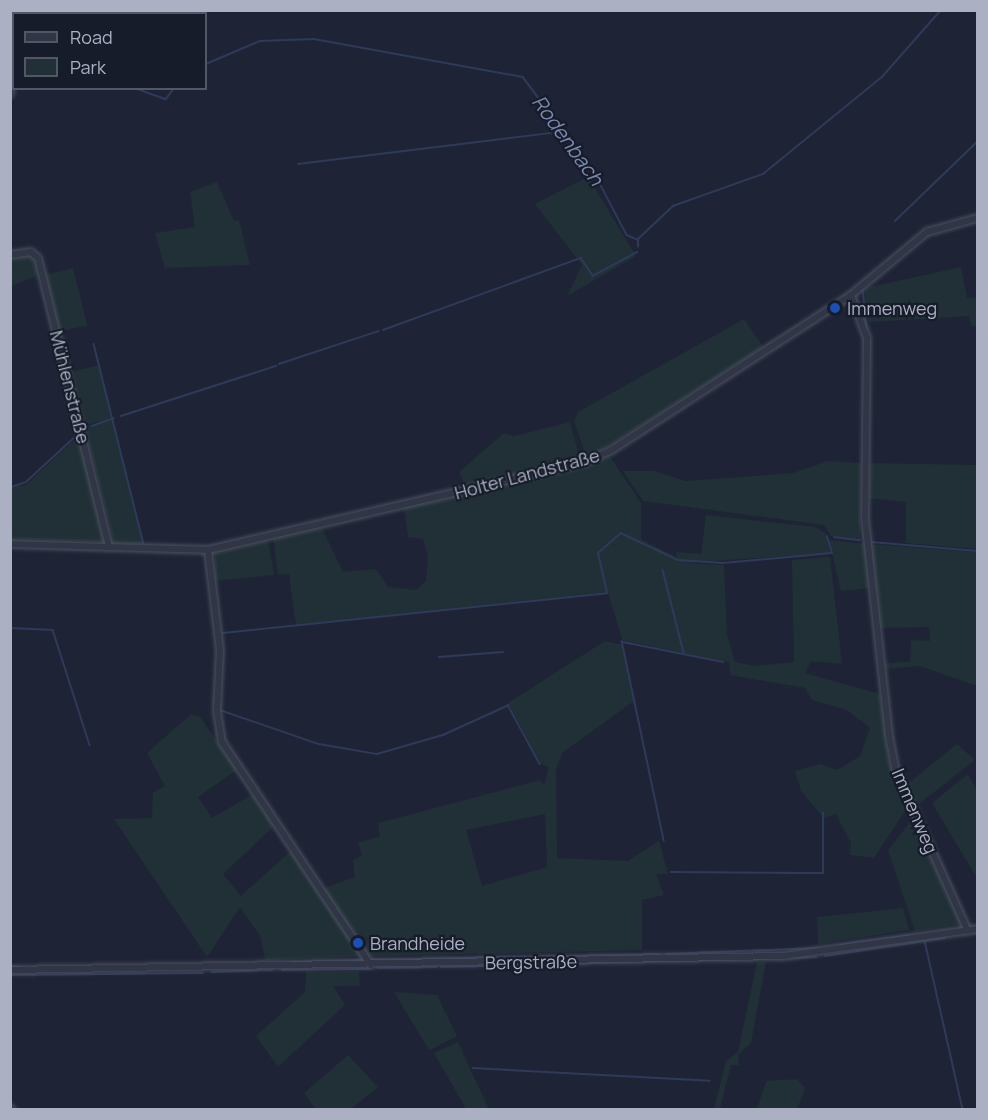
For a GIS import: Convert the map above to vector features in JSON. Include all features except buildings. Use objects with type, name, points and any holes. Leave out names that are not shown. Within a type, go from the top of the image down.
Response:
[{"type":"street","name":"Holter Landstraße","points":[[10,543],[208,550],[585,462],[610,451],[851,295],[927,232],[978,218]]},
{"type":"street","name":"Mühlenstraße","points":[[10,255],[31,252],[38,258],[110,547]]},
{"type":"street","name":"Immenweg","points":[[851,295],[867,338],[865,518],[888,736],[896,771],[968,931]]},
{"type":"street","points":[[208,550],[220,650],[217,711],[222,742],[371,965]]},
{"type":"street","name":"Bergstraße","points":[[10,970],[783,956],[978,929]]},
{"type":"green space","points":[[588,177],[636,256],[567,296],[582,265],[535,204]]},
{"type":"green space","points":[[217,182],[234,221],[239,220],[250,265],[165,268],[155,233],[195,227],[190,192]]},
{"type":"green space","points":[[30,255],[39,275],[11,286],[11,260]]},
{"type":"green space","points":[[961,267],[967,298],[977,297],[977,326],[971,326],[969,316],[869,322],[863,303],[865,288]]},
{"type":"green space","points":[[73,268],[87,325],[60,332],[46,275]]},
{"type":"green space","points":[[744,319],[763,347],[587,459],[574,421],[578,412]]},
{"type":"green space","points":[[99,365],[112,418],[83,426],[70,372]]},
{"type":"green space","points":[[112,420],[143,543],[116,550],[85,427]]},
{"type":"green space","points":[[570,422],[580,459],[465,486],[459,472],[504,433],[514,436]]},
{"type":"green space","points":[[79,435],[104,542],[11,540],[10,487],[26,485]]},
{"type":"green space","points":[[609,455],[641,503],[641,539],[676,557],[677,552],[701,554],[706,515],[815,527],[825,533],[831,553],[685,563],[724,565],[727,635],[735,662],[756,666],[794,662],[792,560],[830,557],[842,664],[811,661],[805,673],[880,694],[889,760],[909,805],[874,858],[850,855],[851,843],[836,814],[824,818],[801,791],[795,771],[820,764],[837,770],[860,756],[870,728],[847,710],[812,700],[805,688],[730,675],[729,662],[622,640],[608,592],[296,625],[289,574],[278,575],[273,537],[321,526],[343,572],[376,569],[388,587],[416,590],[426,581],[428,556],[423,539],[408,537],[404,507]]},
{"type":"green space","points":[[828,461],[861,463],[860,539],[831,536],[824,525],[643,501],[623,471],[654,471],[686,481],[793,473]]},
{"type":"green space","points":[[868,463],[977,465],[977,549],[906,543],[906,502],[867,498]]},
{"type":"green space","points":[[268,540],[274,575],[215,581],[215,552]]},
{"type":"green space","points":[[829,540],[865,544],[871,588],[841,591]]},
{"type":"green space","points":[[870,544],[977,552],[977,686],[920,666],[885,669],[885,663],[910,662],[911,640],[930,641],[929,627],[881,628]]},
{"type":"green space","points":[[605,641],[622,645],[634,701],[563,752],[556,769],[557,858],[628,861],[659,841],[668,874],[656,874],[664,895],[642,900],[642,950],[369,956],[321,889],[355,877],[353,860],[362,855],[358,843],[380,836],[378,823],[540,780],[544,785],[549,767],[541,764],[508,703]],"holes":[[[545,814],[547,867],[482,886],[466,830]]]},
{"type":"green space","points":[[191,714],[200,717],[237,770],[198,797],[212,818],[253,794],[274,826],[223,874],[241,896],[291,851],[362,956],[265,960],[260,936],[240,907],[207,957],[114,819],[152,818],[153,793],[165,786],[147,753]]},
{"type":"green space","points":[[957,744],[975,760],[915,807],[905,786]]},
{"type":"green space","points":[[968,774],[977,791],[977,878],[932,803]]},
{"type":"green space","points":[[914,817],[961,924],[915,931],[888,850]]},
{"type":"green space","points":[[903,908],[909,930],[818,944],[817,917]]},
{"type":"green space","points":[[757,962],[766,962],[751,1043],[738,1055],[739,1065],[731,1065],[720,1109],[714,1109],[726,1061],[738,1052]]},
{"type":"green space","points":[[306,971],[359,971],[360,986],[333,986],[345,1005],[278,1067],[256,1036],[305,992]]},
{"type":"green space","points":[[394,992],[437,995],[457,1036],[429,1050]]},
{"type":"green space","points":[[458,1042],[489,1109],[466,1109],[434,1053]]},
{"type":"green space","points":[[348,1055],[378,1087],[351,1109],[315,1109],[304,1093]]},
{"type":"green space","points":[[797,1079],[805,1088],[797,1109],[757,1109],[766,1081]]},
{"type":"waterway","name":"Rodenbach","points":[[638,239],[673,206],[763,174],[882,77],[941,10]]},
{"type":"waterway","name":"Rodenbach","points":[[207,64],[260,41],[314,39],[523,77],[595,174],[627,235],[638,240]]},
{"type":"waterway","name":"Rodenbach","points":[[141,90],[166,99],[173,90]]},
{"type":"waterway","points":[[298,164],[557,132]]},
{"type":"waterway","points":[[895,221],[978,141]]},
{"type":"waterway","points":[[638,241],[638,247]]},
{"type":"waterway","points":[[383,330],[581,258],[593,276],[637,252]]},
{"type":"waterway","points":[[863,289],[870,361]]},
{"type":"waterway","points":[[279,364],[379,331]]},
{"type":"waterway","points":[[94,344],[144,544]]},
{"type":"waterway","points":[[121,416],[276,366]]},
{"type":"waterway","points":[[92,426],[114,418]]},
{"type":"waterway","points":[[84,428],[88,427]]},
{"type":"waterway","points":[[11,487],[26,482],[78,434]]},
{"type":"waterway","points":[[223,633],[607,593],[598,553],[621,533],[678,560],[723,563],[832,553],[827,537]]},
{"type":"waterway","points":[[834,537],[860,540]]},
{"type":"waterway","points":[[871,542],[978,551]]},
{"type":"waterway","points":[[663,570],[684,653]]},
{"type":"waterway","points":[[10,628],[53,630],[90,745]]},
{"type":"waterway","points":[[622,641],[664,841]]},
{"type":"waterway","points":[[623,642],[723,662]]},
{"type":"waterway","points":[[439,657],[503,652]]},
{"type":"waterway","points":[[508,705],[540,764]]},
{"type":"waterway","points":[[220,710],[319,744],[377,754],[443,735],[509,705]]},
{"type":"waterway","points":[[671,872],[823,873],[823,813]]},
{"type":"waterway","points":[[840,945],[910,935]]},
{"type":"waterway","points":[[825,956],[945,938]]},
{"type":"waterway","points":[[925,941],[963,1110]]},
{"type":"waterway","points":[[666,954],[817,948]]},
{"type":"waterway","points":[[372,960],[659,954]]},
{"type":"waterway","points":[[441,967],[816,957]]},
{"type":"waterway","points":[[292,962],[362,960]]},
{"type":"waterway","points":[[10,966],[20,967]]},
{"type":"waterway","points":[[378,968],[436,967]]},
{"type":"waterway","points":[[282,970],[370,969]]},
{"type":"waterway","points":[[212,972],[272,970]]},
{"type":"waterway","points":[[10,975],[203,973]]},
{"type":"waterway","points":[[473,1068],[710,1081]]},
{"type":"place","name":"Immenweg","points":[[835,308]]},
{"type":"place","name":"Brandheide","points":[[358,943]]}]
